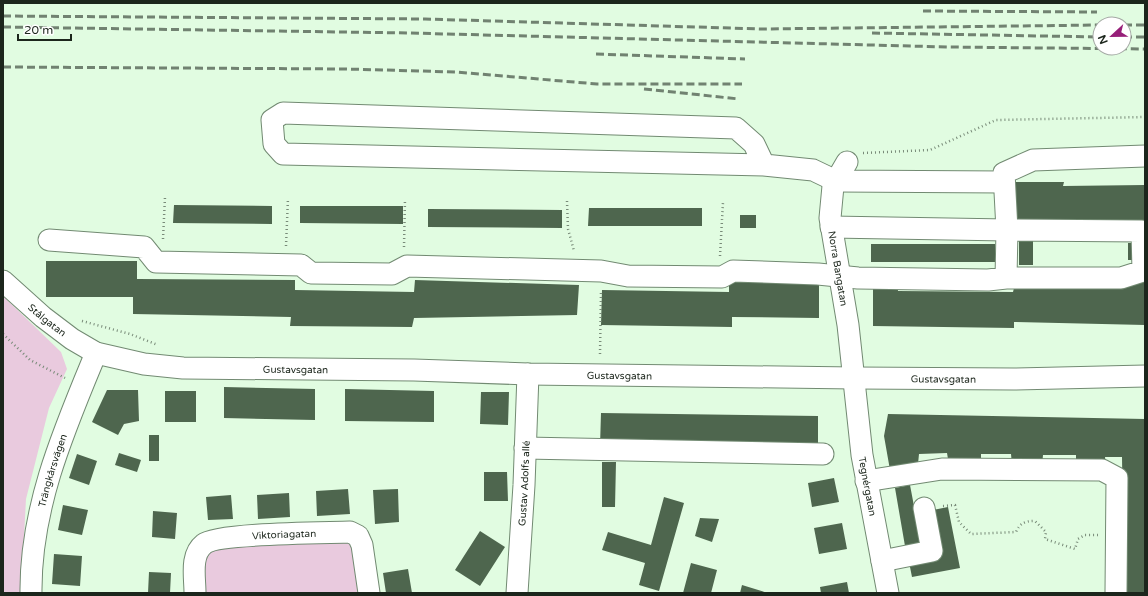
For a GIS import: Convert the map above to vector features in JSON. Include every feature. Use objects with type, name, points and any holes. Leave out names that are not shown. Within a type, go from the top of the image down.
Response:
[{"type":"street","points":[[764,165],[754,144],[736,128],[283,113],[272,120],[274,144],[283,154],[764,165],[813,170],[836,181],[1004,182]]},
{"type":"street","points":[[1006,278],[1007,230],[1004,173],[1033,160],[1145,156]]},
{"type":"street","name":"Norra Bangatan","points":[[847,162],[836,181],[830,203],[831,227],[855,378]]},
{"type":"street","points":[[49,240],[144,247],[156,262],[301,265],[311,273],[392,274],[407,266],[580,270],[601,271],[628,276],[719,276],[733,271],[858,278],[988,280],[1006,278],[1121,278],[1143,271],[1142,231],[831,227]]},
{"type":"street","name":"Stålgatan","points":[[3,281],[43,317],[72,339],[96,353]]},
{"type":"street","name":"Gustavsgatan","points":[[96,353],[144,364],[183,368],[414,370],[528,374],[855,378],[1021,379],[1145,376]]},
{"type":"street","name":"Trängkårsvägen","points":[[31,593],[30,564],[38,517],[48,480],[61,438],[96,353]]},
{"type":"street","name":"Gustav Adolfs allé","points":[[517,593],[528,374]]},
{"type":"street","name":"Tegnérgatan","points":[[855,378],[855,397],[866,481],[888,593]]},
{"type":"street","points":[[525,448],[823,454]]},
{"type":"street","points":[[866,481],[942,469],[1102,470],[1117,478],[1116,593]]},
{"type":"street","points":[[882,561],[932,551],[924,508]]},
{"type":"street","name":"Viktoriagatan","points":[[195,593],[194,559],[204,544],[225,537],[350,532],[358,536],[362,545],[369,593]]},
{"type":"path","points":[[847,162],[855,155],[867,152],[930,150],[996,120],[1145,117]]},
{"type":"path","points":[[163,262],[164,197]]},
{"type":"path","points":[[285,265],[288,198]]},
{"type":"path","points":[[403,268],[405,199]]},
{"type":"path","points":[[567,201],[568,229],[580,270]]},
{"type":"path","points":[[719,276],[723,202]]},
{"type":"path","points":[[600,354],[601,271]]},
{"type":"path","points":[[80,320],[130,334],[158,345]]},
{"type":"path","points":[[3,334],[30,360],[82,385]]},
{"type":"path","points":[[924,508],[955,505],[959,522],[971,534],[1016,532],[1020,524],[1027,521],[1034,521],[1046,532],[1045,539],[1075,549],[1078,539],[1085,535],[1117,535]]},
{"type":"shaded area","points":[[3,296],[61,352],[67,369],[49,408],[26,499],[21,593],[3,593]]},
{"type":"shaded area","points":[[355,536],[363,593],[197,593],[205,540]]},
{"type":"building","points":[[1008,182],[1064,182],[1063,186],[1145,185],[1145,224],[1012,221]]},
{"type":"building","points":[[174,205],[272,206],[272,224],[173,223]]},
{"type":"building","points":[[300,206],[403,206],[403,224],[300,223]]},
{"type":"building","points":[[589,208],[702,208],[702,226],[588,226]]},
{"type":"building","points":[[428,209],[562,210],[562,228],[428,227]]},
{"type":"building","points":[[740,215],[756,215],[756,228],[740,228]]},
{"type":"building","points":[[1019,241],[1033,241],[1033,265],[1019,265]]},
{"type":"building","points":[[1128,243],[1138,243],[1138,260],[1128,260]]},
{"type":"building","points":[[871,244],[995,244],[995,262],[871,262]]},
{"type":"building","points":[[46,261],[137,261],[137,279],[295,280],[295,290],[414,292],[415,280],[579,285],[577,315],[414,318],[412,327],[290,326],[291,317],[133,314],[133,297],[46,297]]},
{"type":"building","points":[[1124,278],[1145,279],[1145,325],[1014,322],[1014,328],[873,326],[873,281],[897,281],[898,291],[1013,292],[1014,288],[1123,289]]},
{"type":"building","points":[[729,282],[819,283],[819,318],[732,317],[732,327],[601,325],[602,290],[729,292]]},
{"type":"building","points":[[224,387],[315,389],[315,420],[224,418]]},
{"type":"building","points":[[345,389],[434,391],[434,422],[345,421]]},
{"type":"building","points":[[107,390],[138,390],[139,421],[124,424],[118,435],[92,422]]},
{"type":"building","points":[[165,391],[196,391],[196,422],[165,422]]},
{"type":"building","points":[[481,392],[509,392],[508,425],[480,424]]},
{"type":"building","points":[[601,413],[818,416],[818,449],[600,446]]},
{"type":"building","points":[[888,414],[1145,419],[1145,593],[1124,593],[1122,457],[1105,457],[1106,465],[1076,466],[1076,455],[1043,455],[1042,466],[1012,465],[1011,454],[981,454],[981,465],[949,465],[947,453],[919,454],[918,464],[890,470],[884,436]]},
{"type":"building","points":[[149,435],[159,435],[159,461],[149,461]]},
{"type":"building","points":[[119,453],[141,460],[137,472],[115,465]]},
{"type":"building","points":[[77,454],[97,461],[89,485],[69,478]]},
{"type":"building","points":[[602,462],[616,462],[615,507],[602,507]]},
{"type":"building","points":[[484,472],[507,472],[508,501],[484,501]]},
{"type":"building","points":[[834,478],[839,502],[812,507],[808,483]]},
{"type":"building","points":[[910,485],[921,543],[905,546],[895,488]]},
{"type":"building","points":[[348,489],[350,514],[317,516],[316,491]]},
{"type":"building","points":[[398,489],[399,522],[375,524],[373,490]]},
{"type":"building","points":[[289,493],[290,517],[258,519],[257,495]]},
{"type":"building","points":[[231,495],[233,519],[208,520],[206,497]]},
{"type":"building","points":[[664,497],[684,503],[659,591],[639,585],[645,563],[602,550],[608,532],[651,545]]},
{"type":"building","points":[[63,505],[88,510],[82,535],[58,530]]},
{"type":"building","points":[[948,507],[960,568],[912,577],[909,562],[941,556],[933,510]]},
{"type":"building","points":[[153,511],[177,513],[175,539],[152,537]]},
{"type":"building","points":[[700,518],[719,519],[712,542],[695,536]]},
{"type":"building","points":[[842,523],[847,549],[819,554],[814,528]]},
{"type":"building","points":[[480,531],[505,547],[480,586],[455,570]]},
{"type":"building","points":[[54,554],[82,556],[80,586],[52,584]]},
{"type":"building","points":[[691,563],[717,570],[711,593],[683,593]]},
{"type":"building","points":[[408,569],[412,593],[386,593],[383,573]]},
{"type":"building","points":[[149,572],[171,573],[170,593],[148,593]]},
{"type":"building","points":[[847,582],[849,593],[821,593],[820,587]]},
{"type":"building","points":[[742,585],[768,593],[740,593]]},
{"type":"railway","points":[[923,11],[1097,12]]},
{"type":"railway","points":[[3,16],[425,19],[763,29],[1092,25]]},
{"type":"railway","points":[[1132,25],[1145,25]]},
{"type":"railway","points":[[3,27],[409,33],[948,47],[1145,49]]},
{"type":"railway","points":[[872,33],[1092,37]]},
{"type":"railway","points":[[1132,37],[1145,37]]},
{"type":"railway","points":[[596,54],[745,59]]},
{"type":"railway","points":[[3,67],[346,69],[456,72],[597,84],[742,84]]},
{"type":"railway","points":[[644,89],[739,99]]}]
